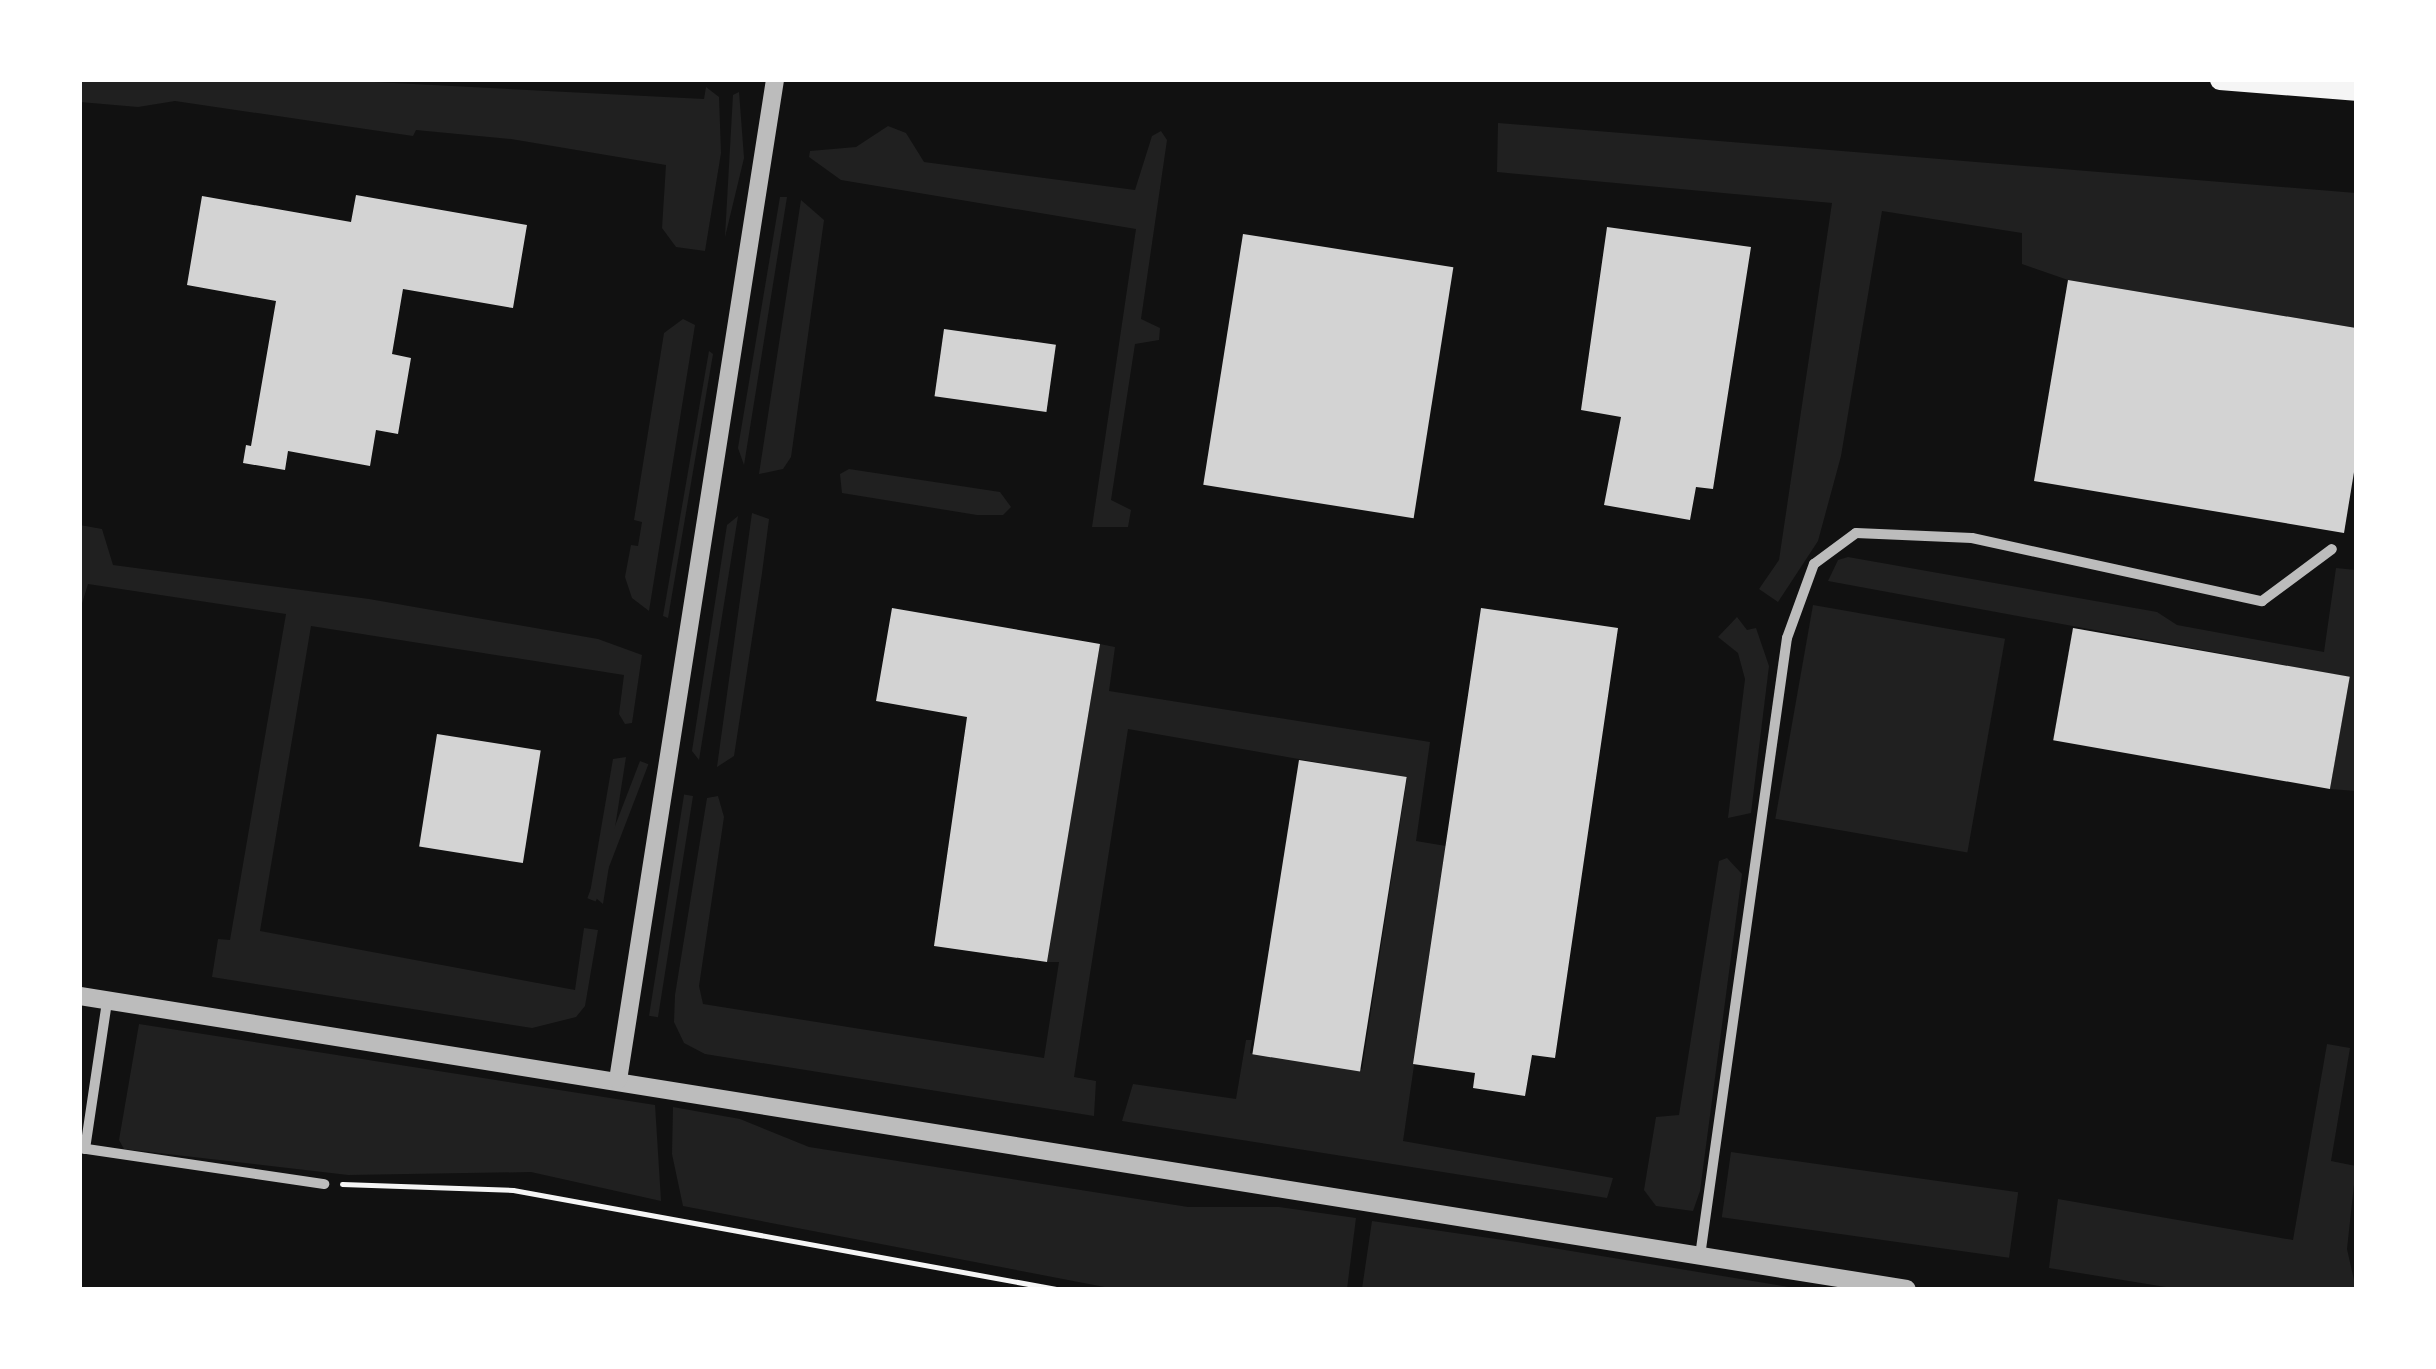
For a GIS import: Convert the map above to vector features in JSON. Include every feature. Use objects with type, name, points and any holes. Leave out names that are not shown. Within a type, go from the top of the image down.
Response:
[{"type":"main road","points":[[2220,80],[2356,91]]},
{"type":"street","points":[[618,1080],[775,80]]},
{"type":"street","points":[[1700,1256],[1787,638],[1814,564],[1856,534],[1972,538],[2262,601],[2332,549]]},
{"type":"street","points":[[80,996],[1907,1289]]},
{"type":"street","points":[[107,1001],[83,1148],[324,1184]]},
{"type":"path","points":[[324,1184],[513,1190],[1056,1289]]},
{"type":"shaded area","points":[[80,80],[336,80],[704,99],[706,87],[719,97],[721,153],[705,251],[676,247],[662,228],[666,165],[511,139],[416,130],[413,136],[175,101],[138,107],[80,102]]},
{"type":"shaded area","points":[[739,92],[744,158],[725,237],[733,95]]},
{"type":"shaded area","points":[[1498,123],[2356,193],[2356,328],[2068,280],[2022,264],[2022,233],[1882,211],[1841,456],[1818,541],[1778,602],[1759,589],[1779,560],[1832,203],[1497,172]]},
{"type":"shaded area","points":[[888,126],[906,133],[924,162],[1135,190],[1152,136],[1161,131],[1167,140],[1141,319],[1160,328],[1159,340],[1135,344],[1111,500],[1131,510],[1128,527],[1092,527],[1136,229],[841,180],[809,157],[810,151],[856,147]]},
{"type":"shaded area","points":[[780,197],[787,197],[744,465],[738,448]]},
{"type":"shaded area","points":[[801,200],[824,220],[791,457],[783,469],[759,474]]},
{"type":"shaded area","points":[[683,319],[695,325],[649,611],[632,598],[625,577],[631,545],[638,546],[642,522],[634,520],[664,333]]},
{"type":"shaded area","points":[[709,351],[713,354],[668,618],[663,616]]},
{"type":"shaded area","points":[[849,469],[1000,492],[1011,507],[1003,515],[977,515],[842,493],[840,474]]},
{"type":"shaded area","points":[[752,513],[769,519],[762,573],[734,756],[717,767]]},
{"type":"shaded area","points":[[738,516],[699,760],[692,751],[727,525]]},
{"type":"shaded area","points":[[80,525],[102,529],[113,565],[369,599],[598,639],[642,655],[632,723],[625,724],[619,714],[624,675],[311,626],[260,931],[575,990],[584,928],[598,930],[585,1006],[576,1017],[532,1028],[212,977],[218,939],[230,940],[286,614],[88,584],[80,610]]},
{"type":"shaded area","points":[[1848,557],[2157,612],[2177,625],[2324,652],[2336,568],[2356,570],[2356,791],[2330,789],[2349,677],[1828,581],[1838,560]]},
{"type":"shaded area","points":[[1813,605],[2005,639],[1967,853],[1775,819]]},
{"type":"shaded area","points":[[1737,617],[1747,630],[1756,628],[1769,666],[1751,813],[1728,818],[1745,679],[1738,653],[1718,637]]},
{"type":"shaded area","points":[[1100,644],[1115,647],[1109,691],[1430,742],[1416,841],[1446,846],[1403,1141],[1613,1178],[1607,1198],[1122,1121],[1133,1084],[1236,1099],[1246,1040],[1252,1040],[1250,1053],[1362,1069],[1407,778],[1128,729],[1074,1077],[1096,1081],[1094,1116],[705,1054],[684,1043],[674,1022],[675,995],[707,798],[718,796],[724,817],[699,986],[703,1004],[1044,1058],[1059,962],[1047,962]]},
{"type":"shaded area","points":[[626,757],[603,904],[590,893],[613,759]]},
{"type":"shaded area","points":[[640,761],[648,764],[596,901],[587,898]]},
{"type":"shaded area","points":[[684,795],[693,796],[658,1017],[649,1016]]},
{"type":"shaded area","points":[[1727,858],[1742,874],[1700,1191],[1693,1211],[1656,1206],[1644,1190],[1656,1117],[1679,1115],[1719,861]]},
{"type":"shaded area","points":[[139,1024],[655,1105],[661,1201],[531,1172],[348,1175],[124,1149],[119,1140]]},
{"type":"shaded area","points":[[2327,1044],[2350,1048],[2331,1161],[2356,1166],[2347,1249],[2356,1289],[2178,1289],[2049,1268],[2058,1199],[2293,1240]]},
{"type":"shaded area","points":[[673,1107],[740,1119],[809,1147],[1188,1207],[1279,1207],[1356,1218],[1347,1289],[1115,1289],[683,1206],[672,1154]]},
{"type":"shaded area","points":[[1731,1152],[2018,1192],[2009,1258],[1722,1217]]},
{"type":"shaded area","points":[[1372,1221],[1517,1242],[1801,1289],[1362,1289]]},
{"type":"building","points":[[356,195],[527,225],[513,308],[403,289],[392,354],[411,358],[398,434],[376,430],[370,466],[288,451],[285,470],[243,463],[246,445],[251,446],[276,301],[187,285],[202,196],[351,222]]},
{"type":"building","points":[[1607,227],[1751,247],[1713,489],[1696,487],[1690,520],[1604,505],[1621,417],[1581,410]]},
{"type":"building","points":[[1243,234],[1453,267],[1414,518],[1203,485]]},
{"type":"building","points":[[2068,280],[2356,328],[2356,460],[2344,533],[2034,481]]},
{"type":"building","points":[[944,329],[1056,345],[1046,412],[935,396]]},
{"type":"building","points":[[892,608],[1100,644],[1047,962],[934,946],[967,717],[876,701]]},
{"type":"building","points":[[1481,608],[1618,628],[1555,1058],[1532,1055],[1525,1096],[1473,1088],[1475,1073],[1413,1064]]},
{"type":"building","points":[[2073,628],[2350,677],[2330,789],[2053,740]]},
{"type":"building","points":[[437,734],[541,750],[523,863],[419,847]]},
{"type":"building","points":[[1299,760],[1407,777],[1360,1071],[1252,1054]]}]
